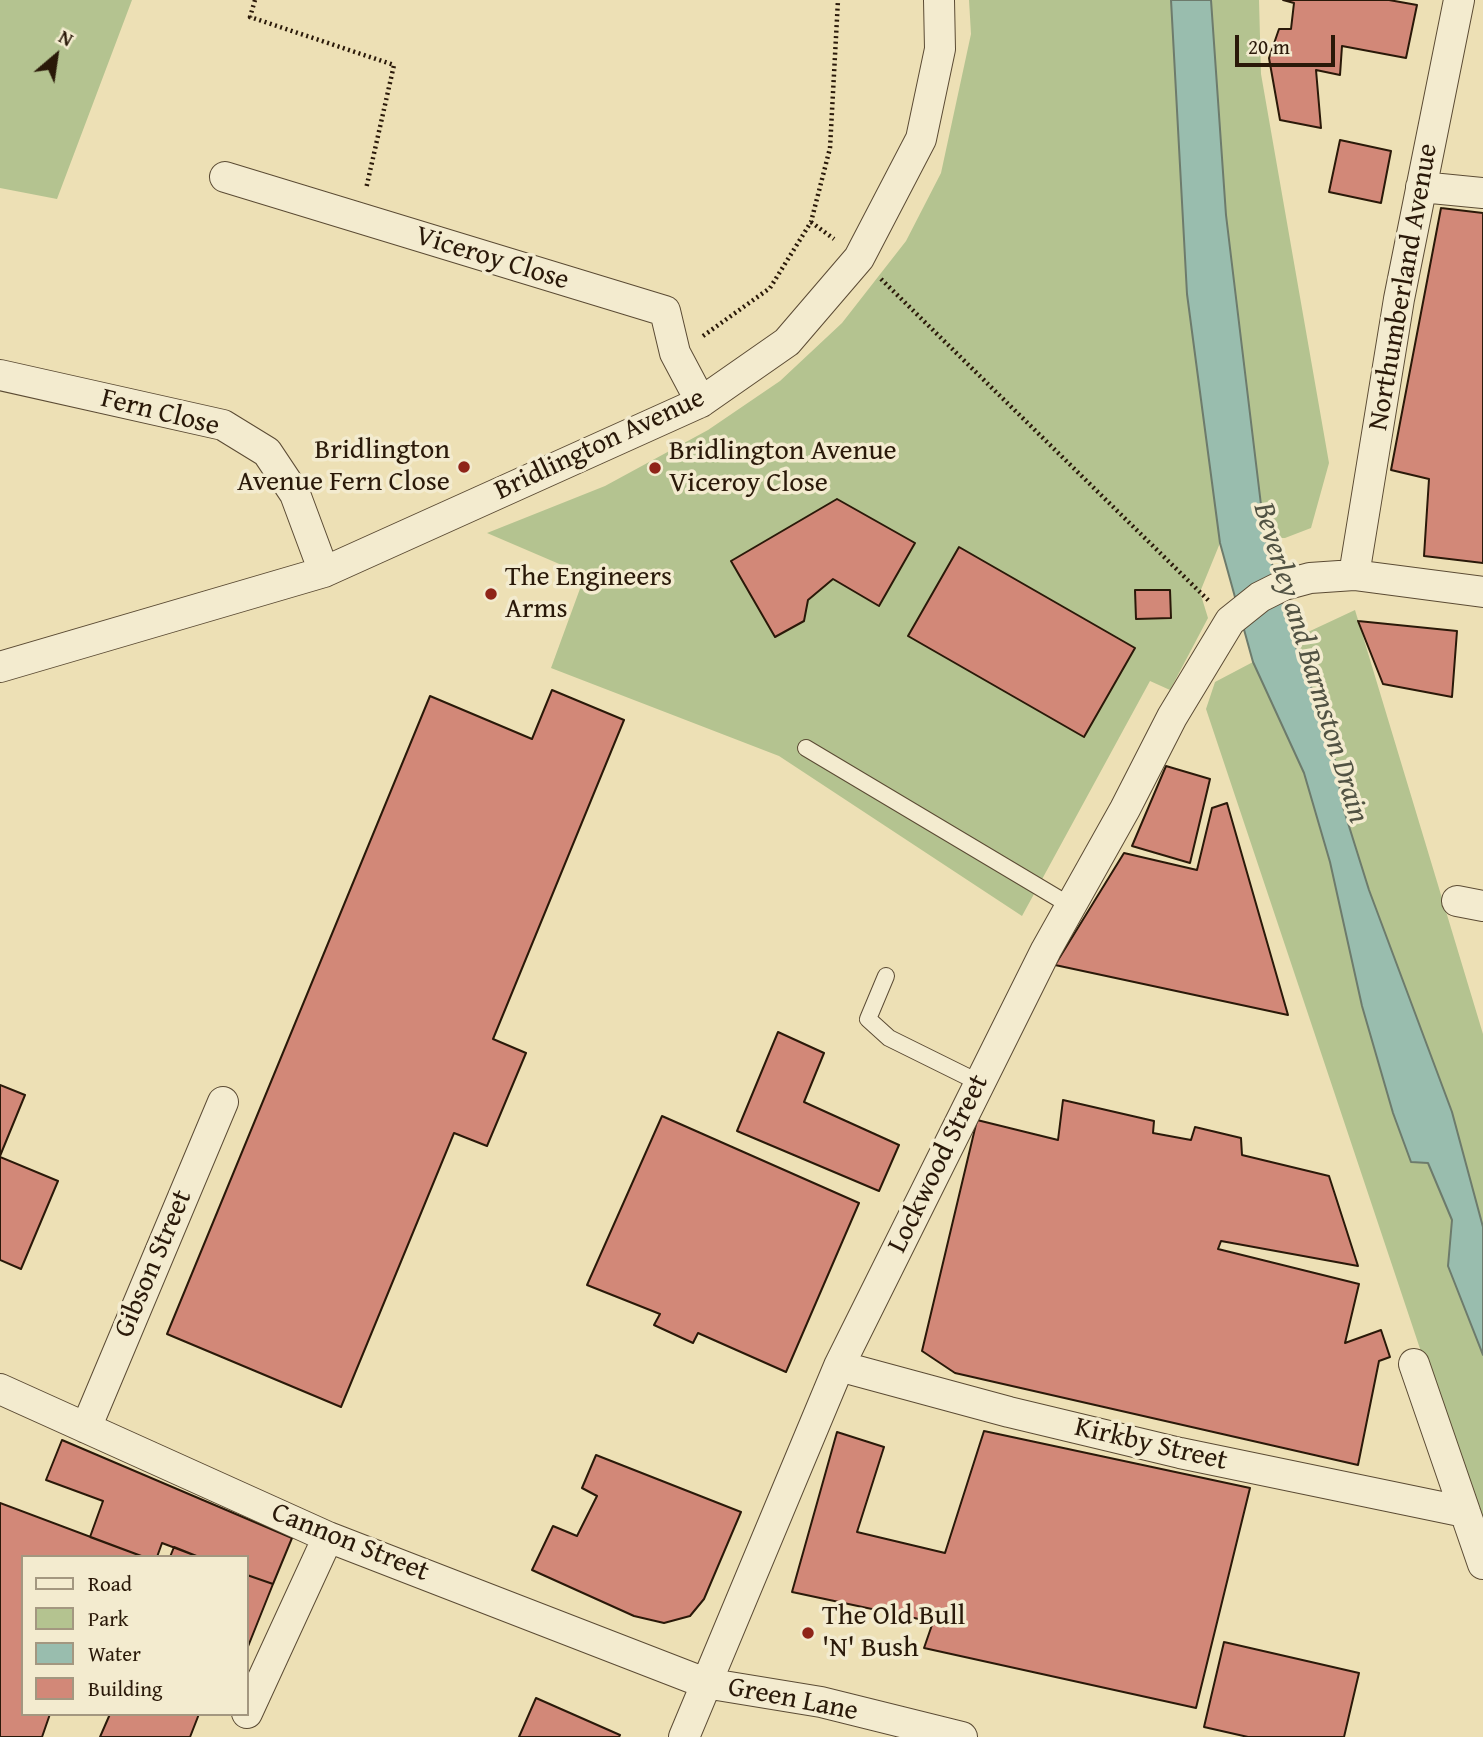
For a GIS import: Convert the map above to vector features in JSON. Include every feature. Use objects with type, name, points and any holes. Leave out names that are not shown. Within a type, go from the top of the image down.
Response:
[{"type":"street","name":"Bridlington Avenue","points":[[0,667],[324,572],[701,402],[787,342],[859,258],[921,139],[940,49],[939,0]]},
{"type":"street","name":"Northumberland Avenue","points":[[1346,575],[1459,0]]},
{"type":"street","name":"Viceroy Close","points":[[225,177],[665,311],[675,353],[701,402]]},
{"type":"street","points":[[1421,187],[1483,193]]},
{"type":"street","name":"Fern Close","points":[[0,375],[223,425],[267,452],[295,494],[324,572]]},
{"type":"street","points":[[1234,617],[1284,585],[1346,575],[1483,592]]},
{"type":"street","name":"Lockwood Street","points":[[684,1737],[839,1366],[1071,906],[1172,717],[1234,617]]},
{"type":"street","name":"Gibson Street","points":[[86,1428],[223,1102]]},
{"type":"street","points":[[1414,1364],[1483,1564]]},
{"type":"street","name":"Kirkby Street","points":[[839,1366],[1009,1412],[1180,1453],[1465,1512]]},
{"type":"street","name":"Cannon Street","points":[[0,1389],[328,1537],[705,1683]]},
{"type":"street","points":[[248,1710],[328,1537]]},
{"type":"street","name":"Green Lane","points":[[705,1683],[821,1702],[961,1737]]},
{"type":"street","points":[[236,1737],[245,1716]]},
{"type":"lane","points":[[806,748],[1071,906]]},
{"type":"lane","points":[[886,976],[868,1019],[889,1038],[980,1083]]},
{"type":"path","points":[[255,0],[250,17],[394,65],[359,219]]},
{"type":"path","points":[[675,353],[770,288],[811,222],[830,148],[838,0]]},
{"type":"path","points":[[859,258],[1234,617]]},
{"type":"green space","points":[[0,0],[132,0],[57,199],[0,188]]},
{"type":"green space","points":[[969,0],[1171,0],[1187,294],[1220,543],[1200,592],[1208,618],[1170,690],[1150,681],[1022,916],[779,756],[551,668],[585,575],[487,533],[605,486],[708,430],[780,381],[842,323],[906,241],[941,173],[971,34]]},
{"type":"green space","points":[[1211,0],[1259,0],[1261,74],[1329,463],[1311,528],[1285,538],[1265,538],[1226,215]]},
{"type":"green space","points":[[1355,610],[1483,1034],[1483,1227],[1452,1112],[1369,890],[1343,807],[1331,739],[1293,639]]},
{"type":"green space","points":[[1253,662],[1304,773],[1330,862],[1428,1163],[1452,1220],[1448,1266],[1483,1355],[1483,1537],[1206,709],[1215,682]]},
{"type":"water","points":[[1171,0],[1211,0],[1226,215],[1265,538],[1293,639],[1331,739],[1343,807],[1369,890],[1452,1112],[1483,1227],[1483,1355],[1448,1266],[1452,1220],[1428,1163],[1411,1162],[1393,1113],[1362,1006],[1330,862],[1304,773],[1253,662],[1220,543],[1187,294]]},
{"type":"building","points":[[1283,0],[1389,0],[1417,5],[1406,58],[1342,46],[1340,75],[1316,70],[1321,128],[1280,120],[1269,58],[1279,29],[1291,29],[1294,3]]},
{"type":"building","points":[[1340,140],[1391,151],[1381,203],[1329,192]]},
{"type":"building","points":[[1441,208],[1483,213],[1483,563],[1424,556],[1429,479],[1391,470]]},
{"type":"building","points":[[837,499],[915,543],[879,606],[833,579],[808,600],[804,621],[775,637],[731,561]]},
{"type":"building","points":[[959,547],[1135,648],[1084,737],[908,636]]},
{"type":"building","points":[[1135,590],[1170,590],[1171,618],[1136,619]]},
{"type":"building","points":[[1358,621],[1457,631],[1452,697],[1383,684]]},
{"type":"building","points":[[552,690],[624,720],[493,1039],[526,1053],[487,1146],[454,1133],[341,1407],[167,1334],[430,696],[532,739]]},
{"type":"building","points":[[1166,766],[1210,779],[1190,863],[1132,846]]},
{"type":"building","points":[[1227,803],[1288,1015],[1055,965],[1124,853],[1197,870],[1212,808]]},
{"type":"building","points":[[778,1032],[824,1053],[804,1102],[899,1145],[879,1191],[737,1131]]},
{"type":"building","points":[[0,1085],[25,1095],[0,1156]]},
{"type":"building","points":[[1063,1100],[1154,1121],[1153,1133],[1191,1140],[1195,1127],[1241,1138],[1242,1155],[1329,1176],[1358,1266],[1221,1241],[1218,1249],[1359,1284],[1345,1343],[1381,1330],[1390,1357],[1379,1361],[1358,1465],[955,1373],[922,1351],[977,1120],[1058,1140]]},
{"type":"building","points":[[662,1116],[859,1203],[786,1372],[698,1333],[693,1343],[654,1325],[660,1314],[587,1285]]},
{"type":"building","points":[[0,1157],[58,1181],[21,1269],[0,1260]]},
{"type":"building","points":[[984,1431],[1250,1488],[1196,1708],[924,1648],[933,1622],[792,1592],[837,1432],[884,1447],[857,1532],[945,1553]]},
{"type":"building","points":[[62,1440],[292,1538],[273,1584],[248,1575],[248,1555],[194,1555],[162,1543],[158,1555],[139,1555],[90,1537],[103,1501],[46,1480]]},
{"type":"building","points":[[596,1455],[741,1512],[704,1599],[690,1616],[664,1623],[634,1616],[532,1570],[553,1526],[577,1536],[597,1496],[582,1488]]},
{"type":"building","points":[[0,1503],[139,1555],[21,1555],[21,1716],[49,1716],[42,1737],[0,1737]]},
{"type":"building","points":[[174,1547],[194,1555],[171,1555]]},
{"type":"building","points":[[248,1575],[273,1584],[248,1646]]},
{"type":"building","points":[[1224,1642],[1359,1673],[1344,1737],[1248,1737],[1204,1727]]},
{"type":"building","points":[[536,1698],[620,1735],[519,1737]]},
{"type":"building","points":[[109,1716],[198,1716],[190,1737],[100,1737]]},
{"type":"place","name":"Bridlington Avenue Fern Close","points":[[464,467]]},
{"type":"place","name":"Bridlington Avenue Viceroy Close","points":[[655,468]]},
{"type":"place","name":"The Engineers Arms","points":[[491,594]]},
{"type":"place","name":"The Old Bull 'N' Bush","points":[[808,1633]]},
{"type":"water label","name":"Beverley and Barmston Drain","points":[[1310,663]]}]
